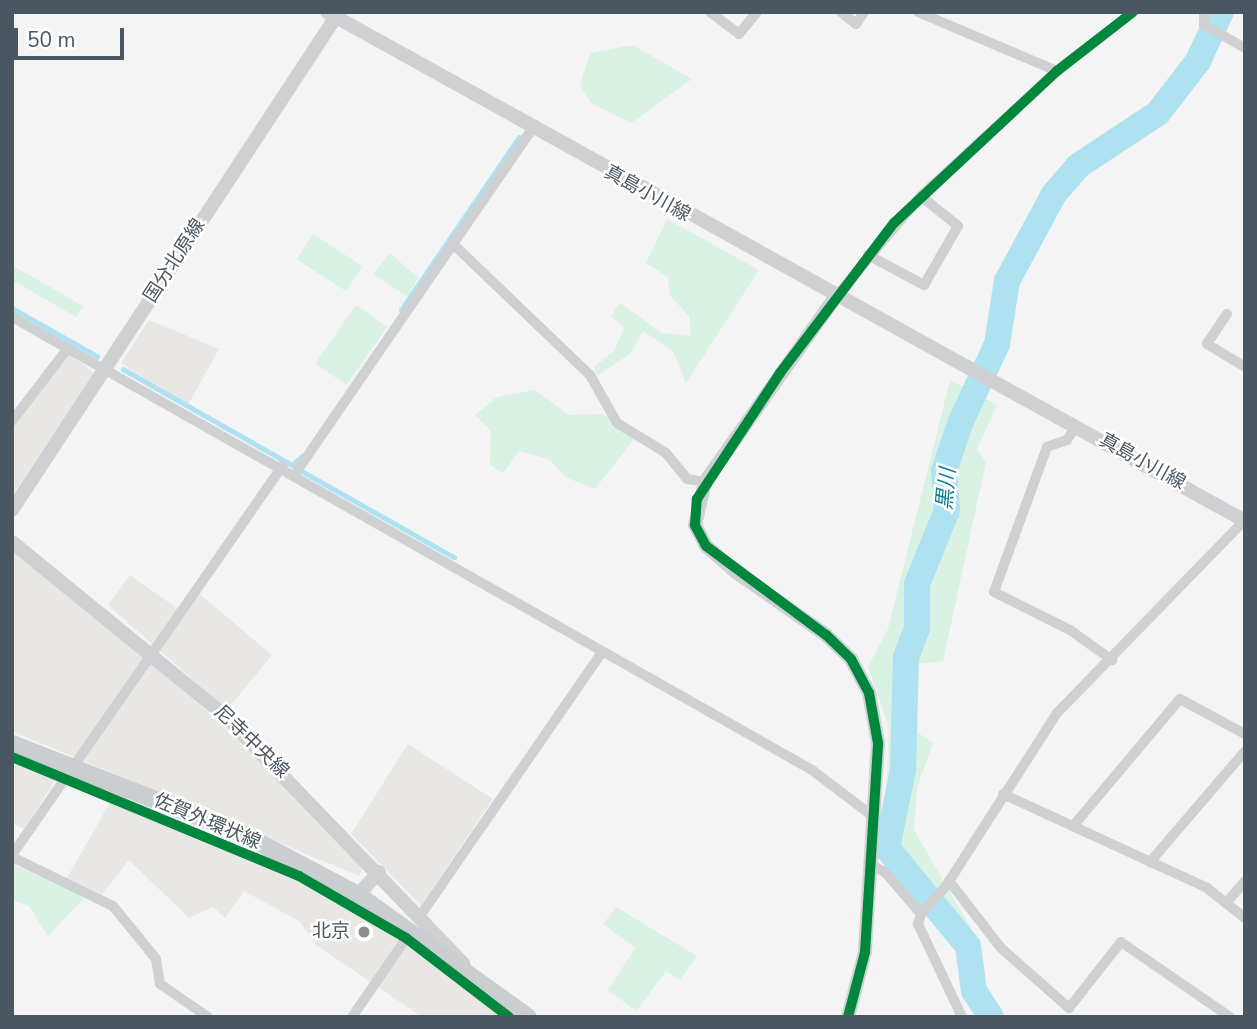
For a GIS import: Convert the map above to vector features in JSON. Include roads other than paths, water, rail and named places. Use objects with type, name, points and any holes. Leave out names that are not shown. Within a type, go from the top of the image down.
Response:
[{"type":"main road","name":"佐賀外環状線","points":[[12,744],[243,834],[416,923],[528,1017]]},
{"type":"street","points":[[710,12],[739,34],[757,12]]},
{"type":"street","points":[[841,12],[856,24],[864,12]]},
{"type":"street","points":[[918,12],[1057,71]]},
{"type":"street","points":[[848,1017],[865,952],[871,865],[878,743],[869,692],[851,659],[826,635],[705,546],[695,525],[705,482],[834,299],[868,255],[921,196],[1057,71],[1133,12]]},
{"type":"street","points":[[1203,12],[1204,25],[1245,48]]},
{"type":"street","name":"真島小川線","points":[[334,14],[532,130],[834,299],[960,369],[1076,426],[1244,521]]},
{"type":"street","name":"国分北原線","points":[[12,510],[334,14]]},
{"type":"street","points":[[298,469],[532,130]]},
{"type":"street","points":[[868,255],[924,285],[958,226],[921,196]]},
{"type":"street","points":[[453,244],[590,375],[617,422],[666,453],[687,479],[705,482]]},
{"type":"street","points":[[1227,314],[1207,344],[1245,367]]},
{"type":"street","points":[[12,317],[282,467],[298,469],[602,652],[812,770],[874,817]]},
{"type":"street","points":[[12,421],[68,348]]},
{"type":"street","points":[[1076,426],[1067,440],[1047,447],[994,592],[1070,630],[1112,660]]},
{"type":"street","points":[[208,1017],[160,984],[156,959],[113,906],[12,856],[149,650],[282,467]]},
{"type":"street","points":[[962,1017],[918,924],[920,915],[947,884],[1057,713],[1112,660],[1244,521]]},
{"type":"street","name":"尼寺中央線","points":[[12,542],[149,650],[225,716],[379,872],[416,923]]},
{"type":"street","points":[[352,1017],[602,652]]},
{"type":"street","points":[[1073,826],[1180,699],[1245,734]]},
{"type":"street","points":[[1150,862],[1245,751]]},
{"type":"street","points":[[1003,794],[1150,862],[1226,903],[1245,918]]},
{"type":"street","points":[[871,865],[885,872],[920,915]]},
{"type":"street","points":[[358,895],[379,872]]},
{"type":"street","points":[[1226,903],[1245,881]]},
{"type":"street","points":[[947,884],[1001,948],[1069,1009],[1121,942],[1230,1017]]},
{"type":"waterway","name":"黒川","points":[[991,1017],[974,991],[968,946],[887,848],[903,770],[906,657],[917,628],[917,584],[947,510],[944,471],[961,421],[997,344],[1007,281],[1054,194],[1078,166],[1158,113],[1198,61],[1221,12]]},
{"type":"waterway","points":[[401,310],[519,137]]},
{"type":"waterway","points":[[12,308],[97,356]]},
{"type":"waterway","points":[[123,369],[292,465],[302,456]]},
{"type":"waterway","points":[[300,470],[454,557]]},
{"type":"place","name":"北京","points":[[364,932]]}]
